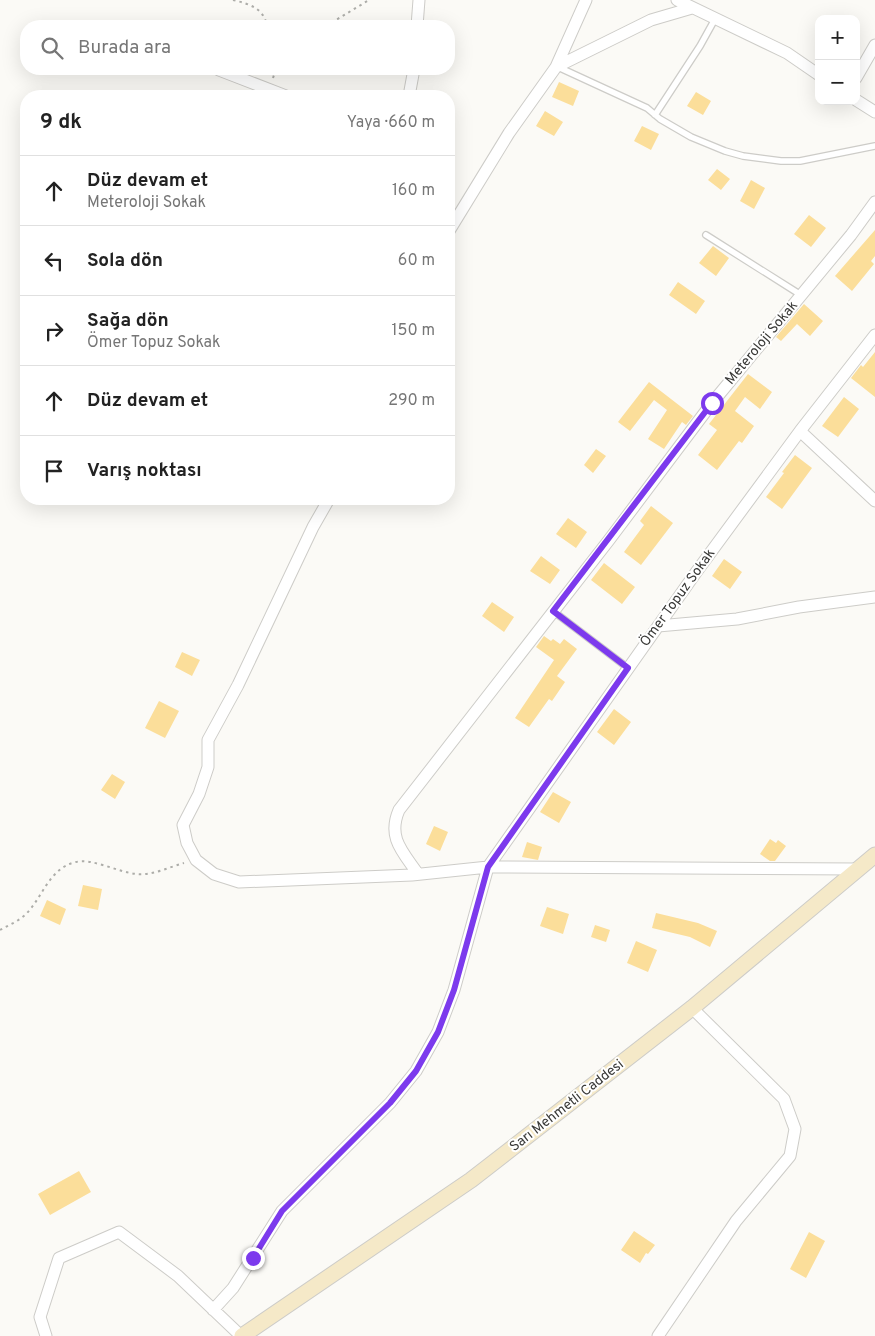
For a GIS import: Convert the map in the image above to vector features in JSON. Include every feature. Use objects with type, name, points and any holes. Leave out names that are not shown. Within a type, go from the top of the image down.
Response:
[{"type":"street","points":[[417,20],[419,0]]},
{"type":"street","points":[[455,221],[509,134],[556,67],[586,0]]},
{"type":"street","points":[[677,0],[787,53],[815,72]]},
{"type":"street","points":[[556,67],[651,20],[692,8]]},
{"type":"street","points":[[860,71],[875,45]]},
{"type":"street","points":[[232,75],[271,90]]},
{"type":"street","points":[[410,90],[413,75]]},
{"type":"street","points":[[860,103],[875,112]]},
{"type":"street","name":"Meteroloji Sokak","points":[[418,874],[398,846],[395,823],[399,810],[712,403],[851,235],[875,202]]},
{"type":"street","name":"Ömer Topuz Sokak","points":[[213,1310],[233,1288],[282,1211],[390,1103],[416,1071],[438,1032],[454,990],[488,867],[658,626],[800,431],[875,335]]},
{"type":"street","points":[[800,431],[875,501]]},
{"type":"street","points":[[326,505],[309,535],[238,686],[208,740],[208,766],[199,794],[183,825],[186,843],[196,860],[214,874],[239,882],[418,874],[488,867],[858,869]]},
{"type":"street","points":[[658,626],[737,619],[799,607],[875,598]]},
{"type":"street","name":"Sarı Mehmetli Caddesi","points":[[242,1336],[471,1180],[692,1008],[858,869],[874,858]]},
{"type":"street","points":[[658,1336],[736,1221],[790,1156],[795,1129],[784,1099],[692,1008]]},
{"type":"street","points":[[46,1336],[40,1317],[59,1258],[119,1232],[178,1276],[242,1336]]},
{"type":"lane","points":[[655,115],[700,46],[715,19]]},
{"type":"lane","points":[[556,67],[647,108],[675,129],[707,145],[725,151],[762,160],[800,161],[875,146]]},
{"type":"lane","points":[[706,235],[801,296]]},
{"type":"lane","points":[[553,611],[628,668]]},
{"type":"path","points":[[233,0],[248,4],[259,10],[266,20]]},
{"type":"path","points":[[336,20],[368,0]]},
{"type":"path","points":[[0,930],[26,914],[48,881],[62,869],[76,862],[94,863],[122,872],[138,874],[153,873],[196,860]]},
{"type":"building","points":[[559,82],[579,91],[573,106],[552,97]]},
{"type":"building","points":[[696,92],[711,101],[703,115],[687,106]]},
{"type":"building","points":[[545,111],[563,122],[554,136],[536,126]]},
{"type":"building","points":[[642,126],[659,134],[651,150],[634,141]]},
{"type":"building","points":[[717,169],[730,179],[721,190],[708,180]]},
{"type":"building","points":[[751,180],[765,188],[754,209],[740,201]]},
{"type":"building","points":[[809,215],[826,228],[811,247],[794,234]]},
{"type":"building","points":[[875,230],[875,256],[871,261],[874,264],[852,291],[835,276]]},
{"type":"building","points":[[713,246],[729,258],[716,276],[699,263]]},
{"type":"building","points":[[678,282],[705,301],[696,314],[669,295]]},
{"type":"building","points":[[804,304],[823,321],[810,336],[797,324],[781,341],[776,337]]},
{"type":"building","points":[[875,352],[875,397],[851,378]]},
{"type":"building","points":[[748,374],[772,392],[760,409],[745,397],[735,411],[754,426],[742,443],[739,441],[717,470],[698,455],[717,430],[709,424]]},
{"type":"building","points":[[649,382],[693,416],[686,425],[682,422],[664,449],[648,439],[667,410],[654,400],[630,431],[618,422]]},
{"type":"building","points":[[844,397],[859,409],[838,437],[822,426]]},
{"type":"building","points":[[596,449],[606,456],[593,473],[584,465]]},
{"type":"building","points":[[795,455],[812,468],[782,509],[766,497]]},
{"type":"building","points":[[651,506],[673,523],[641,565],[624,552],[644,525],[640,521]]},
{"type":"building","points":[[568,518],[587,532],[576,548],[556,534]]},
{"type":"building","points":[[541,556],[560,570],[550,584],[530,571]]},
{"type":"building","points":[[724,559],[742,572],[730,589],[712,576]]},
{"type":"building","points":[[604,563],[635,587],[622,604],[591,580]]},
{"type":"building","points":[[492,602],[514,617],[504,632],[482,616]]},
{"type":"building","points":[[544,636],[560,644],[564,639],[577,649],[557,676],[565,682],[552,701],[549,699],[529,727],[515,718],[554,660],[536,647]]},
{"type":"building","points":[[182,652],[200,660],[192,676],[175,667]]},
{"type":"building","points":[[159,701],[179,711],[165,738],[145,728]]},
{"type":"building","points":[[614,709],[631,722],[614,745],[597,732]]},
{"type":"building","points":[[112,774],[125,782],[115,799],[101,790]]},
{"type":"building","points":[[553,792],[571,802],[559,823],[540,812]]},
{"type":"building","points":[[434,826],[448,832],[440,851],[426,844]]},
{"type":"building","points":[[770,839],[776,843],[778,840],[786,846],[775,861],[770,861],[760,854]]},
{"type":"building","points":[[527,842],[542,847],[538,860],[522,857]]},
{"type":"building","points":[[83,885],[102,889],[98,910],[78,906]]},
{"type":"building","points":[[47,900],[66,909],[60,925],[40,916]]},
{"type":"building","points":[[547,907],[569,914],[563,934],[540,926]]},
{"type":"building","points":[[656,913],[698,923],[717,931],[710,947],[690,937],[652,928]]},
{"type":"building","points":[[595,925],[610,930],[606,942],[591,937]]},
{"type":"building","points":[[636,941],[657,950],[648,972],[627,963]]},
{"type":"building","points":[[79,1171],[91,1192],[50,1215],[38,1194]]},
{"type":"building","points":[[634,1231],[655,1245],[648,1254],[646,1253],[640,1263],[621,1250]]},
{"type":"building","points":[[809,1232],[825,1241],[806,1278],[790,1269]]},
{"type":"route","points":[[253,1258],[282,1211],[390,1103],[416,1071],[438,1032],[454,990],[488,867],[628,668],[553,611],[712,403]]}]
